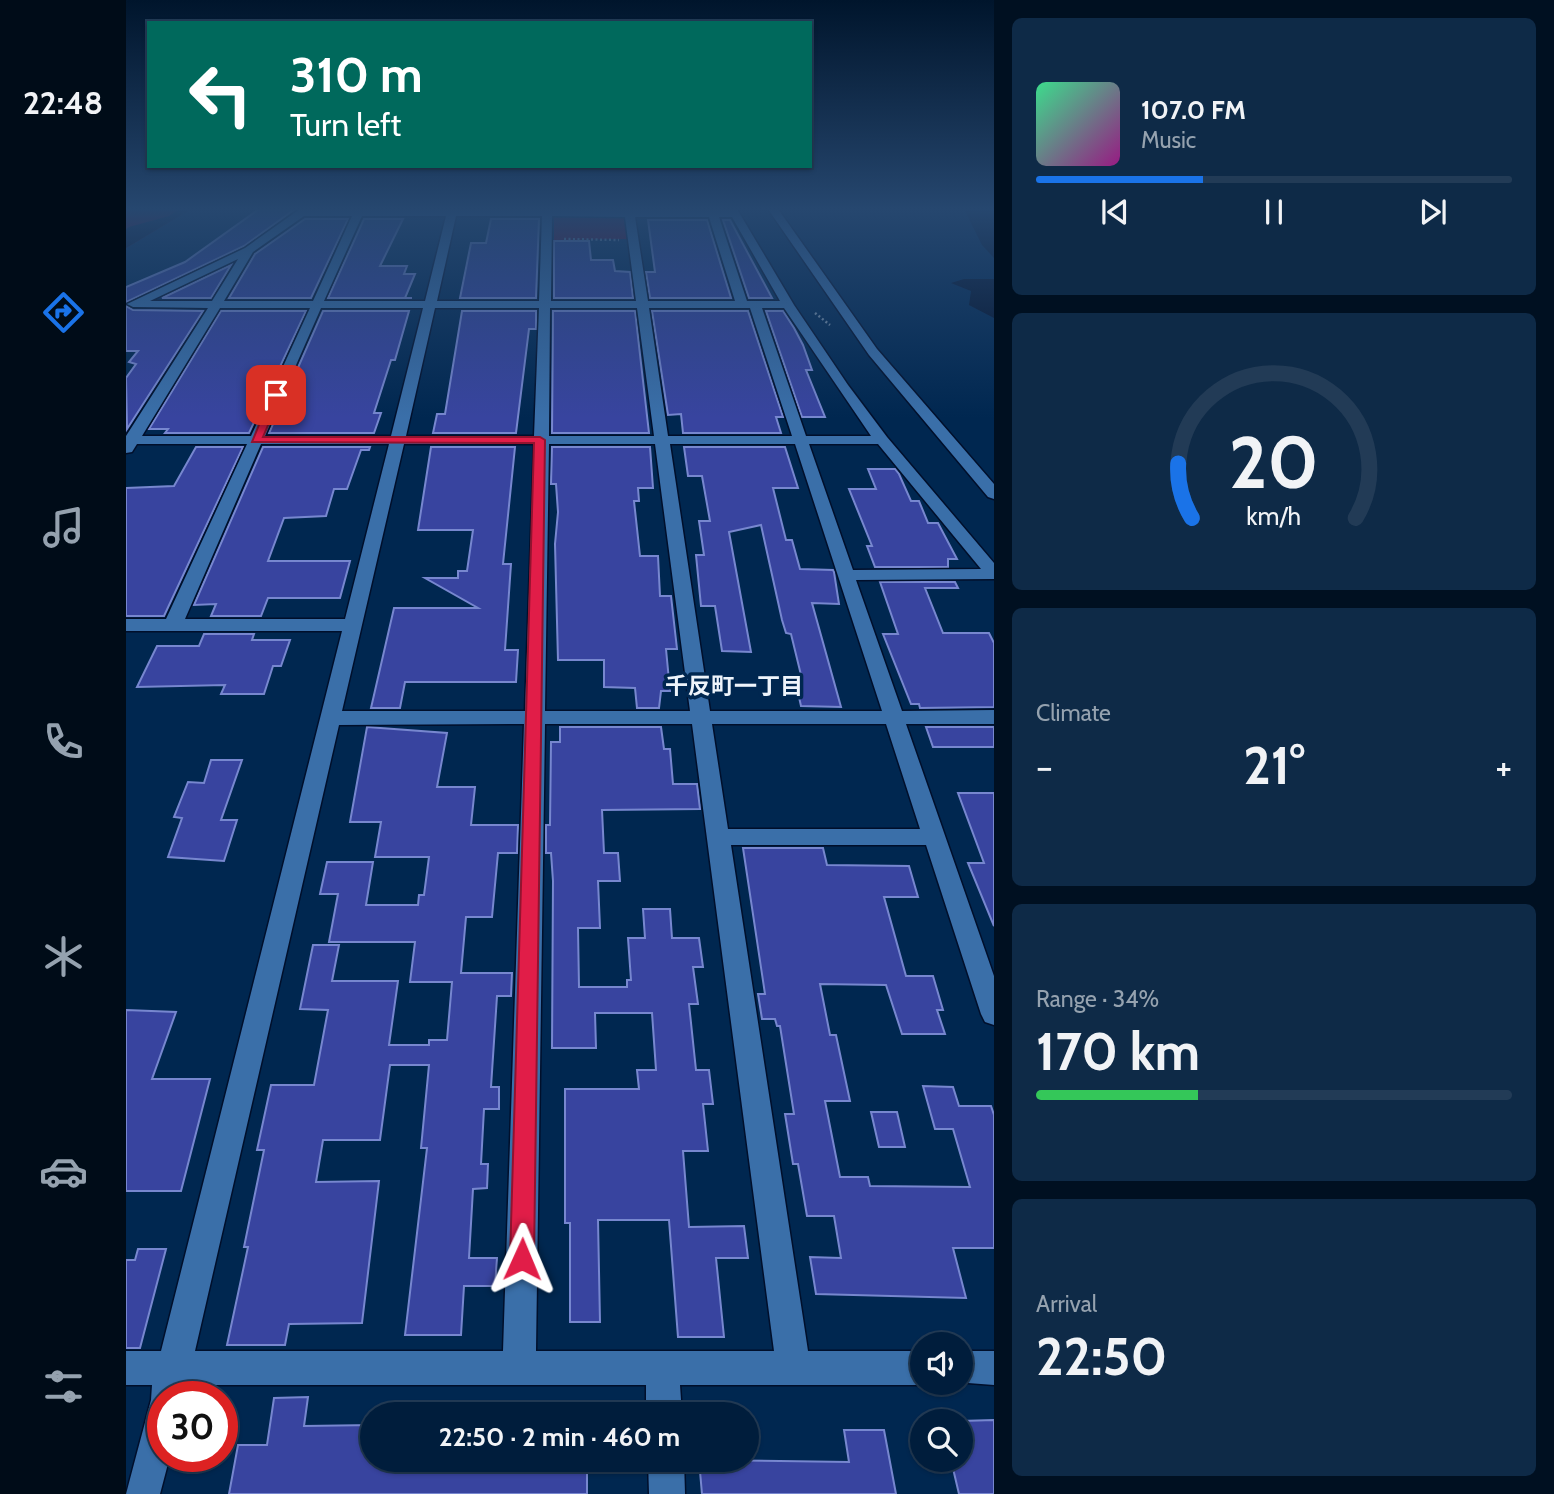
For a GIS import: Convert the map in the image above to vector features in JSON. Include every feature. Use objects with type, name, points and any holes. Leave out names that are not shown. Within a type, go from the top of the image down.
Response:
[{"type":"street","points":[[129,306],[187,279]]},
{"type":"street","points":[[128,443],[233,279]]},
{"type":"street","points":[[173,625],[328,279]]},
{"type":"street","points":[[170,1381],[329,718],[438,279]]},
{"type":"street","points":[[519,1368],[544,279]]},
{"type":"street","points":[[638,279],[793,1367]]},
{"type":"street","points":[[738,279],[802,442],[994,1014]]},
{"type":"street","points":[[773,279],[788,305],[882,440],[993,573]]},
{"type":"street","points":[[822,279],[873,352],[994,494]]},
{"type":"street","points":[[129,306],[788,305]]},
{"type":"street","points":[[128,443],[256,440],[882,440]]},
{"type":"street","points":[[847,575],[993,573]]},
{"type":"street","points":[[126,625],[354,625]]},
{"type":"street","points":[[329,718],[994,717]]},
{"type":"street","points":[[718,836],[935,837]]},
{"type":"street","points":[[126,1368],[164,1381]]},
{"type":"street","points":[[217,1381],[519,1368],[910,1368]]},
{"type":"street","points":[[662,1368],[663,1402]]},
{"type":"street","points":[[973,1368],[994,1368]]},
{"type":"street","points":[[142,1494],[148,1472]]},
{"type":"street","points":[[666,1472],[667,1494]]},
{"type":"water","points":[[964,279],[994,279],[994,318],[969,305],[971,291],[951,283]]},
{"type":"building","points":[[146,279],[175,279],[126,302],[126,287]]},
{"type":"building","points":[[202,279],[223,279],[211,298],[162,298]]},
{"type":"building","points":[[240,279],[320,279],[311,298],[229,298]]},
{"type":"building","points":[[337,279],[413,279],[405,298],[328,298]]},
{"type":"building","points":[[464,279],[537,279],[536,298],[460,298]]},
{"type":"building","points":[[554,279],[631,279],[633,298],[554,298]]},
{"type":"building","points":[[647,279],[725,279],[731,298],[650,298]]},
{"type":"building","points":[[743,279],[762,279],[772,298],[749,298]]},
{"type":"building","points":[[126,306],[133,310],[203,311],[127,429],[126,378],[136,364],[129,362],[138,351],[126,351]]},
{"type":"building","points":[[221,311],[306,311],[249,433],[165,433],[168,429],[149,429]]},
{"type":"building","points":[[323,311],[409,311],[395,360],[391,360],[374,413],[381,413],[374,433],[269,433]]},
{"type":"building","points":[[462,311],[536,311],[536,329],[529,329],[516,433],[433,433],[437,414],[445,414]]},
{"type":"building","points":[[553,311],[635,311],[649,433],[552,433]]},
{"type":"building","points":[[652,311],[748,311],[783,417],[776,417],[781,433],[683,433],[681,414],[668,415]]},
{"type":"building","points":[[766,311],[783,311],[794,328],[812,370],[806,370],[825,417],[802,417]]},
{"type":"building","points":[[196,447],[243,447],[164,616],[126,616],[126,488],[174,486]]},
{"type":"building","points":[[263,447],[370,447],[369,450],[361,450],[347,489],[334,489],[326,516],[284,518],[268,561],[350,561],[340,598],[268,598],[261,616],[211,616],[216,604],[194,605]]},
{"type":"building","points":[[431,447],[515,447],[503,564],[511,564],[505,650],[518,650],[516,682],[405,682],[400,708],[371,708],[394,608],[478,608],[425,578],[458,578],[458,571],[467,571],[473,530],[418,530]]},
{"type":"building","points":[[552,447],[650,447],[653,488],[638,488],[639,501],[634,501],[640,556],[658,556],[660,596],[671,596],[677,649],[666,649],[670,691],[661,691],[659,708],[637,708],[635,688],[604,687],[604,660],[558,660],[555,544],[558,512],[556,484],[551,484]]},
{"type":"building","points":[[684,447],[785,447],[798,488],[773,488],[786,540],[792,540],[800,569],[834,572],[839,604],[812,603],[841,707],[801,706],[794,675],[801,675],[791,634],[786,633],[782,620],[761,525],[729,532],[751,652],[722,651],[715,606],[701,606],[696,555],[704,555],[699,521],[710,521],[702,476],[688,476]]},
{"type":"building","points":[[868,469],[895,469],[911,501],[919,501],[928,523],[938,523],[957,559],[948,559],[948,567],[875,567],[867,546],[872,546],[849,489],[876,489]]},
{"type":"building","points":[[880,582],[955,582],[958,588],[925,588],[943,633],[989,633],[994,643],[994,707],[920,708],[919,704],[911,704],[883,634],[898,634]]},
{"type":"building","points":[[204,634],[254,634],[252,640],[290,640],[281,666],[273,666],[264,694],[221,694],[225,685],[137,687],[157,646],[199,646]]},
{"type":"building","points":[[367,727],[447,733],[437,787],[475,787],[471,825],[518,825],[517,853],[498,853],[492,917],[466,917],[461,973],[512,973],[511,996],[497,996],[491,1087],[499,1087],[499,1109],[484,1109],[481,1164],[488,1164],[487,1188],[473,1189],[469,1258],[497,1258],[495,1286],[464,1286],[461,1335],[405,1335],[427,1148],[421,1148],[429,1065],[390,1065],[380,1140],[323,1140],[316,1182],[379,1181],[362,1323],[289,1324],[285,1345],[227,1345],[248,1247],[244,1247],[264,1150],[257,1150],[271,1085],[314,1085],[328,1010],[300,1009],[313,945],[339,945],[332,981],[398,981],[389,1045],[429,1045],[429,1040],[447,1040],[452,982],[410,982],[415,942],[329,942],[338,894],[320,894],[327,862],[373,862],[366,905],[418,905],[419,895],[424,895],[429,857],[375,857],[381,822],[350,822]]},
{"type":"building","points":[[560,727],[661,727],[664,749],[670,749],[673,784],[697,784],[700,809],[602,810],[604,853],[618,853],[620,881],[598,881],[600,928],[578,928],[579,987],[627,987],[627,980],[631,980],[628,938],[645,938],[643,909],[670,909],[672,938],[699,938],[703,967],[693,967],[698,1004],[689,1004],[696,1070],[709,1070],[713,1104],[703,1104],[708,1151],[683,1151],[689,1227],[744,1226],[748,1258],[716,1258],[724,1337],[678,1337],[669,1220],[598,1220],[600,1322],[570,1322],[570,1223],[565,1223],[565,1089],[639,1089],[637,1070],[656,1070],[652,1013],[595,1013],[596,1048],[552,1048],[553,881],[551,853],[546,853],[546,825],[550,825],[551,742],[560,742]]},
{"type":"building","points":[[926,727],[994,727],[994,747],[933,747]]},
{"type":"building","points":[[211,760],[242,760],[221,820],[237,820],[224,861],[168,857],[182,818],[174,817],[188,782],[204,783]]},
{"type":"building","points":[[958,793],[994,793],[994,926],[968,863],[984,863]]},
{"type":"building","points":[[743,848],[823,848],[827,865],[909,866],[918,897],[884,897],[906,976],[933,976],[943,1010],[937,1010],[945,1034],[902,1034],[886,985],[820,984],[830,1035],[836,1035],[850,1101],[825,1101],[840,1177],[868,1177],[870,1186],[970,1187],[953,1129],[935,1129],[923,1086],[953,1087],[959,1106],[991,1106],[994,1115],[994,1248],[953,1248],[966,1298],[816,1294],[810,1257],[841,1258],[834,1216],[807,1216],[798,1164],[793,1164],[785,1114],[794,1114],[780,1026],[777,1026],[775,1019],[762,1019],[758,994],[765,994]]},
{"type":"building","points":[[126,1010],[176,1012],[152,1079],[210,1079],[181,1191],[126,1191]]},
{"type":"building","points":[[871,1112],[897,1112],[905,1147],[879,1147]]},
{"type":"building","points":[[138,1249],[166,1249],[140,1348],[126,1348],[126,1260],[135,1260]]},
{"type":"building","points":[[308,1397],[304,1426],[360,1425],[360,1472],[587,1472],[587,1494],[229,1494],[233,1472],[238,1472],[238,1445],[267,1445],[274,1398]]},
{"type":"building","points":[[994,1420],[994,1494],[959,1494],[954,1472],[973,1472],[973,1421]]},
{"type":"building","points":[[844,1430],[884,1430],[896,1494],[702,1494],[700,1472],[759,1472],[759,1461],[849,1462]]},
{"type":"district","name":"千反町一丁目","points":[[734,686]]},
{"type":"route","points":[[276,395],[256,440],[540,440],[522,1259]]}]
